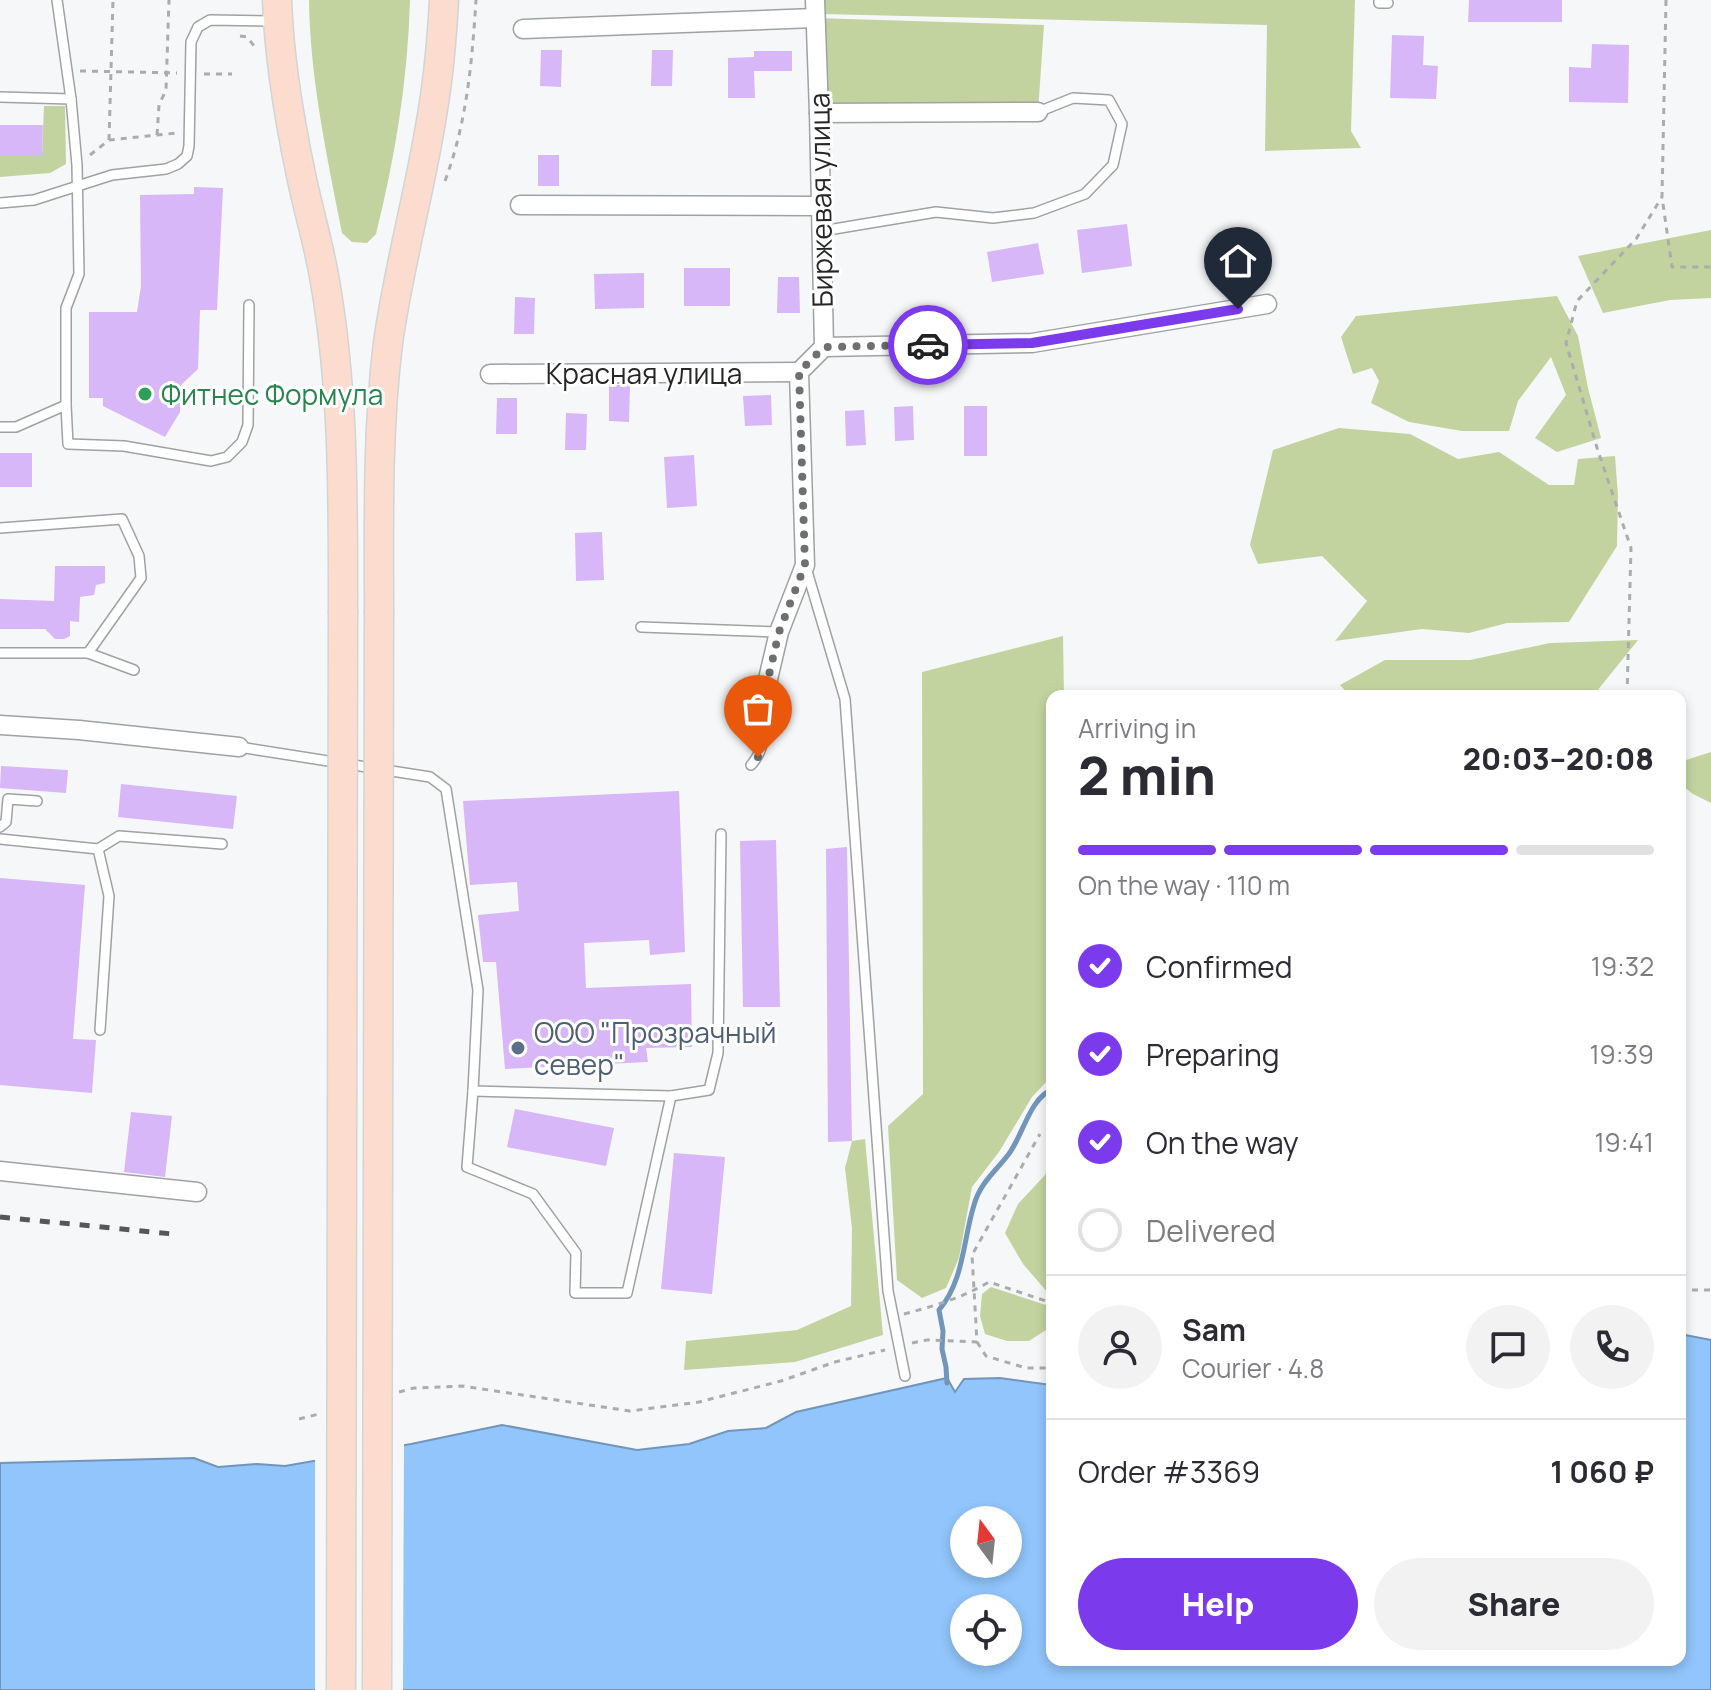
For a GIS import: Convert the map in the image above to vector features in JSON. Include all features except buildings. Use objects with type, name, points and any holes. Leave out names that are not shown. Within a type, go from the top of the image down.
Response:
[{"type":"main road","points":[[377,1690],[379,491],[388,345],[433,112],[444,0]]},
{"type":"main road","points":[[278,10],[286,94],[324,274],[341,415],[341,1690]]},
{"type":"street","points":[[523,29],[815,9]]},
{"type":"street","name":"Биржевая улица","points":[[799,372],[824,347],[815,9]]},
{"type":"street","points":[[819,113],[1038,112]]},
{"type":"street","points":[[520,205],[820,206]]},
{"type":"street","points":[[824,347],[1032,343],[1267,304]]},
{"type":"street","points":[[767,720],[765,692],[779,632],[805,565],[799,372]]},
{"type":"street","name":"Красная улица","points":[[490,374],[799,372]]},
{"type":"street","points":[[0,725],[239,747]]},
{"type":"street","points":[[0,1171],[197,1192]]},
{"type":"lane","points":[[57,0],[77,165],[79,274],[66,308],[68,444],[124,446],[211,461],[227,457],[242,442],[248,425],[249,305]]},
{"type":"lane","points":[[0,203],[34,200],[112,175],[166,169],[178,164],[187,156],[189,146],[191,42],[198,27],[210,20],[278,10]]},
{"type":"lane","points":[[0,97],[71,99]]},
{"type":"lane","points":[[822,231],[936,212],[993,218],[1034,213],[1085,194],[1113,165],[1122,124],[1109,100],[1073,98],[1038,112]]},
{"type":"lane","points":[[0,427],[16,427],[66,405]]},
{"type":"lane","points":[[0,528],[122,519],[139,556],[141,578],[88,653]]},
{"type":"lane","points":[[805,565],[845,699],[886,1276],[905,1376]]},
{"type":"lane","points":[[641,627],[779,632]]},
{"type":"lane","points":[[0,653],[88,653],[134,670]]},
{"type":"lane","points":[[751,765],[763,744],[767,720]]},
{"type":"lane","points":[[239,747],[430,777],[446,789],[478,990],[467,1167],[533,1194],[576,1253],[575,1293],[627,1293],[671,1096]]},
{"type":"lane","points":[[0,827],[6,822],[8,799],[37,801]]},
{"type":"lane","points":[[473,1091],[671,1096],[709,1090],[718,1053],[721,834]]},
{"type":"lane","points":[[0,839],[98,849],[119,836],[222,844]]},
{"type":"lane","points":[[98,849],[109,896],[100,1030]]},
{"type":"path","points":[[109,140],[113,0]]},
{"type":"path","points":[[157,135],[159,105],[166,90],[169,0]]},
{"type":"path","points":[[441,191],[457,150],[472,69],[476,0]]},
{"type":"path","points":[[1666,0],[1662,197],[1672,267],[1711,267]]},
{"type":"path","points":[[232,19],[232,34],[247,37],[258,51]]},
{"type":"path","points":[[67,71],[232,74]]},
{"type":"path","points":[[77,165],[109,140],[189,132]]},
{"type":"path","points":[[1627,690],[1631,548],[1566,343],[1577,301],[1636,239],[1662,197]]},
{"type":"path","points":[[1040,1134],[972,1255],[977,1342],[986,1356],[1026,1368],[1046,1368]]},
{"type":"path","points":[[893,1317],[946,1302],[989,1282],[1046,1301]]},
{"type":"path","points":[[1686,1290],[1711,1290]]},
{"type":"path","points":[[400,1392],[414,1388],[462,1386],[630,1411],[699,1402],[781,1381],[835,1362],[927,1340],[977,1342]]},
{"type":"path","points":[[299,1419],[328,1411]]},
{"type":"green space","points":[[309,0],[410,0],[407,59],[395,147],[376,234],[367,243],[352,242],[342,233],[316,88]]},
{"type":"green space","points":[[824,0],[1355,0],[1351,131],[1361,148],[1265,151],[1267,25],[823,14]]},
{"type":"green space","points":[[815,18],[1044,25],[1038,112],[819,113]]},
{"type":"green space","points":[[44,106],[65,106],[66,164],[50,173],[0,177],[0,155],[42,155]]},
{"type":"green space","points":[[1711,230],[1711,298],[1670,300],[1603,313],[1578,256]]},
{"type":"green space","points":[[1557,296],[1578,336],[1601,438],[1557,452],[1535,438],[1566,395],[1551,357],[1518,401],[1509,431],[1462,431],[1409,422],[1371,403],[1379,381],[1372,368],[1353,374],[1341,337],[1356,316]]},
{"type":"green space","points":[[1339,428],[1410,434],[1458,459],[1499,452],[1549,485],[1574,485],[1578,459],[1615,456],[1617,546],[1569,622],[1507,623],[1469,633],[1422,629],[1335,641],[1367,601],[1322,556],[1258,564],[1250,545],[1273,450]]},
{"type":"green space","points":[[1063,636],[1064,690],[1046,690],[1046,1082],[1032,1097],[999,1152],[972,1187],[959,1258],[946,1288],[922,1298],[897,1280],[888,1126],[923,1094],[922,672]]},
{"type":"green space","points":[[1638,640],[1598,690],[1345,690],[1340,685],[1385,660],[1470,660],[1550,643]]},
{"type":"green space","points":[[1711,752],[1711,803],[1686,789],[1686,760]]},
{"type":"green space","points":[[865,1139],[883,1335],[795,1362],[684,1370],[686,1341],[797,1330],[851,1306],[852,1228],[845,1168],[852,1141]]},
{"type":"green space","points":[[1045,1175],[1046,1291],[1023,1264],[1005,1233],[1018,1204]]},
{"type":"green space","points":[[991,1287],[1046,1305],[1046,1330],[1029,1341],[1007,1341],[985,1334],[980,1316],[982,1294]]},
{"type":"water","points":[[1686,1335],[1711,1340],[1711,1690],[0,1690],[0,1463],[194,1458],[218,1467],[257,1464],[285,1466],[502,1425],[637,1450],[689,1444],[728,1431],[766,1428],[796,1412],[947,1378],[955,1392],[964,1379],[1000,1378],[1046,1384],[1046,1666],[1686,1666]]},
{"type":"pier","points":[[404,1441],[403,1690],[315,1690],[315,1457]]},
{"type":"waterway","points":[[947,1383],[939,1310],[958,1273],[977,1197],[1013,1148],[1027,1119],[1046,1093]]},
{"type":"railway","points":[[0,1217],[173,1234]]},
{"type":"way so far","points":[[758,757],[767,720],[765,692],[779,632],[805,565],[799,372],[824,347],[928,345]]},
{"type":"place","name":"Фитнес Формула","points":[[145,394]]},
{"type":"place","name":"ООО \"Прозрачный север\"","points":[[518,1048]]},
{"type":"route","points":[[928,345],[1032,343],[1238,309]]}]
